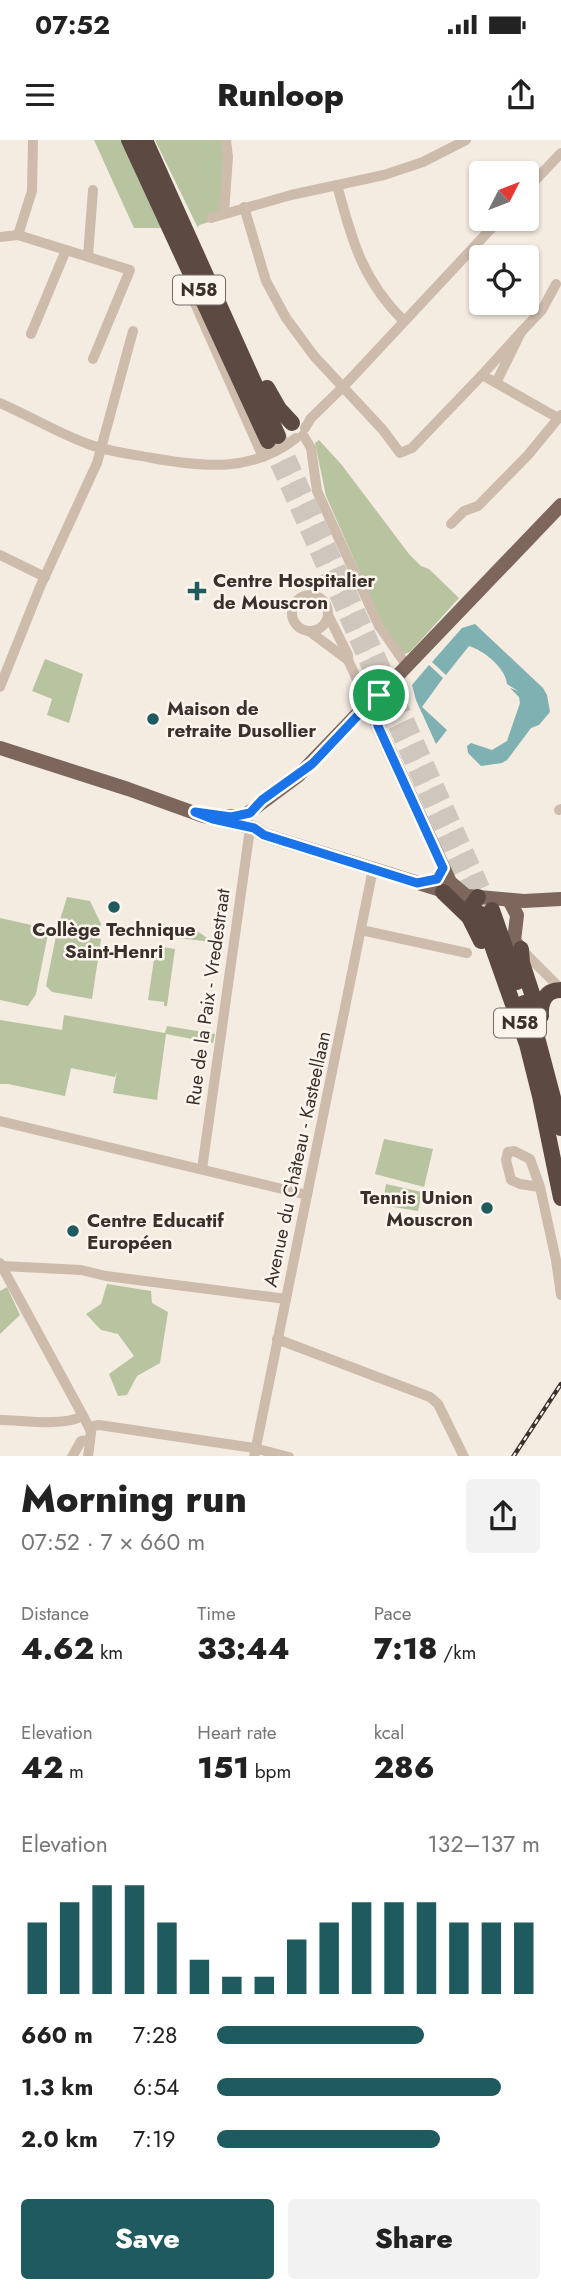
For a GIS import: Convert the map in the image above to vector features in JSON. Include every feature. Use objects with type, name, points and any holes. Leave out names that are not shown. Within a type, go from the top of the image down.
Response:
[{"type":"highway","name":"N58","points":[[129,140],[290,434]]},
{"type":"highway","points":[[145,140],[179,215],[218,281],[290,434]]},
{"type":"highway","points":[[443,892],[481,914],[497,984],[540,1121],[555,1131]]},
{"type":"highway","points":[[472,896],[470,908],[481,914]]},
{"type":"highway","name":"N58","points":[[481,914],[538,1041],[555,1131],[561,1198]]},
{"type":"highway","points":[[521,949],[522,963],[542,1022],[561,1098]]},
{"type":"highway","points":[[542,1022],[540,1007],[543,999],[547,994],[561,990]]},
{"type":"main road","points":[[249,823],[262,800],[312,764],[561,505]]},
{"type":"main road","points":[[372,700],[378,726],[443,868],[453,887],[472,896]]},
{"type":"main road","points":[[350,724],[365,719],[378,726]]},
{"type":"main road","points":[[0,748],[203,816],[249,823],[264,835],[443,892],[517,900],[561,899]]},
{"type":"main road","points":[[417,883],[437,879],[443,868]]},
{"type":"main road","points":[[517,900],[514,941],[521,949]]},
{"type":"street","points":[[18,235],[32,191],[33,140]]},
{"type":"street","points":[[224,214],[228,157],[226,140]]},
{"type":"street","points":[[211,218],[244,207],[383,175],[423,162],[466,140]]},
{"type":"street","points":[[539,177],[561,153]]},
{"type":"street","points":[[337,185],[357,254],[379,292],[404,321]]},
{"type":"street","points":[[88,256],[93,190]]},
{"type":"street","points":[[244,207],[260,262],[276,301],[305,345],[383,430],[400,453],[412,447],[522,332],[542,310],[556,284]]},
{"type":"street","points":[[0,403],[99,447],[206,466],[234,465],[290,434],[343,387],[489,231]]},
{"type":"street","points":[[0,237],[18,235],[130,270],[93,359]]},
{"type":"street","points":[[31,334],[66,250]]},
{"type":"street","points":[[178,281],[290,434],[311,448],[314,483],[322,503],[379,626],[407,666]]},
{"type":"street","points":[[0,687],[45,577],[97,463],[99,447],[133,331]]},
{"type":"street","points":[[496,383],[522,332]]},
{"type":"street","points":[[451,524],[464,512],[478,506],[528,455],[559,417],[482,374]]},
{"type":"street","points":[[0,555],[45,577]]},
{"type":"street","points":[[340,649],[298,626],[293,618],[293,607],[298,600],[308,595],[317,597],[326,606],[340,649],[359,684],[372,700]]},
{"type":"street","points":[[309,631],[322,626],[328,615]]},
{"type":"street","name":"Rue de la Paix - Vredestraat","points":[[202,1169],[249,823]]},
{"type":"street","name":"Avenue du Château - Kasteellaan","points":[[254,1452],[373,869]]},
{"type":"street","points":[[361,930],[467,953]]},
{"type":"street","points":[[521,949],[561,990]]},
{"type":"street","points":[[0,1121],[307,1195]]},
{"type":"street","points":[[540,1187],[561,1295]]},
{"type":"street","points":[[1,1265],[81,1270],[106,1276],[286,1299]]},
{"type":"street","points":[[1,1265],[89,1427],[88,1456]]},
{"type":"street","points":[[277,1339],[430,1397],[438,1404],[460,1454]]},
{"type":"street","points":[[0,1420],[76,1420],[82,1416]]},
{"type":"street","points":[[89,1427],[99,1425],[282,1456]]},
{"type":"street","points":[[73,1456],[81,1441],[90,1440]]},
{"type":"green space","points":[[94,140],[124,140],[163,228],[134,228]]},
{"type":"green space","points":[[155,140],[222,140],[225,158],[220,212],[209,222],[199,225],[198,228]]},
{"type":"green space","points":[[319,440],[341,464],[409,554],[459,598],[410,652],[405,654],[400,650],[383,625],[326,496],[315,443]]},
{"type":"green space","points":[[45,659],[83,674],[69,723],[47,715],[52,699],[32,691]]},
{"type":"green space","points":[[67,897],[90,901],[101,924],[99,932],[59,923]]},
{"type":"green space","points":[[0,918],[49,929],[36,994],[28,1006],[0,1000]]},
{"type":"green space","points":[[151,926],[197,931],[213,942],[149,935]]},
{"type":"green space","points":[[65,930],[101,939],[92,999],[52,992],[46,986],[56,936]]},
{"type":"green space","points":[[156,946],[175,949],[167,1006],[164,1006],[164,1002],[148,1000]]},
{"type":"green space","points":[[64,1015],[165,1033],[167,1026],[215,1034],[213,1043],[166,1034],[157,1100],[113,1093],[117,1071],[115,1077],[71,1068],[65,1096],[0,1084],[0,1020],[62,1030]]},
{"type":"green space","points":[[384,1139],[433,1149],[424,1187],[375,1174]]},
{"type":"green space","points":[[386,1184],[422,1192],[418,1211],[382,1205]]},
{"type":"green space","points":[[107,1284],[151,1291],[152,1303],[168,1312],[160,1363],[137,1376],[127,1395],[118,1396],[109,1374],[134,1356],[118,1334],[101,1330],[86,1314],[101,1304]]},
{"type":"green space","points":[[7,1287],[20,1315],[0,1334],[0,1291]]},
{"type":"water","points":[[475,624],[543,688],[550,712],[539,725],[531,728],[507,760],[481,766],[468,753],[467,746],[471,743],[492,750],[507,741],[520,703],[519,697],[510,688],[518,691],[507,684],[503,672],[493,660],[469,646],[446,675],[432,662],[462,628]]},
{"type":"water","points":[[429,665],[443,678],[422,707],[447,730],[436,744],[412,685]]},
{"type":"tunnel","points":[[278,436],[491,908]]},
{"type":"tunnel","points":[[268,441],[478,908]]},
{"type":"railway","points":[[514,1456],[561,1384]]},
{"type":"place","name":"Centre Hospitalier de Mouscron","points":[[197,591]]},
{"type":"place","name":"Maison de retraite Dusollier","points":[[153,719]]},
{"type":"place","name":"Collège Technique Saint-Henri","points":[[114,907]]},
{"type":"place","name":"Tennis Union Mouscron","points":[[487,1208]]},
{"type":"place","name":"Centre Educatif Européen","points":[[73,1231]]},
{"type":"route","points":[[368,695],[379,695],[381,700],[376,715],[378,726],[443,868],[437,879],[417,883],[264,835],[254,828],[195,812],[231,817],[250,813],[262,800],[312,764],[364,709],[368,695]]}]
